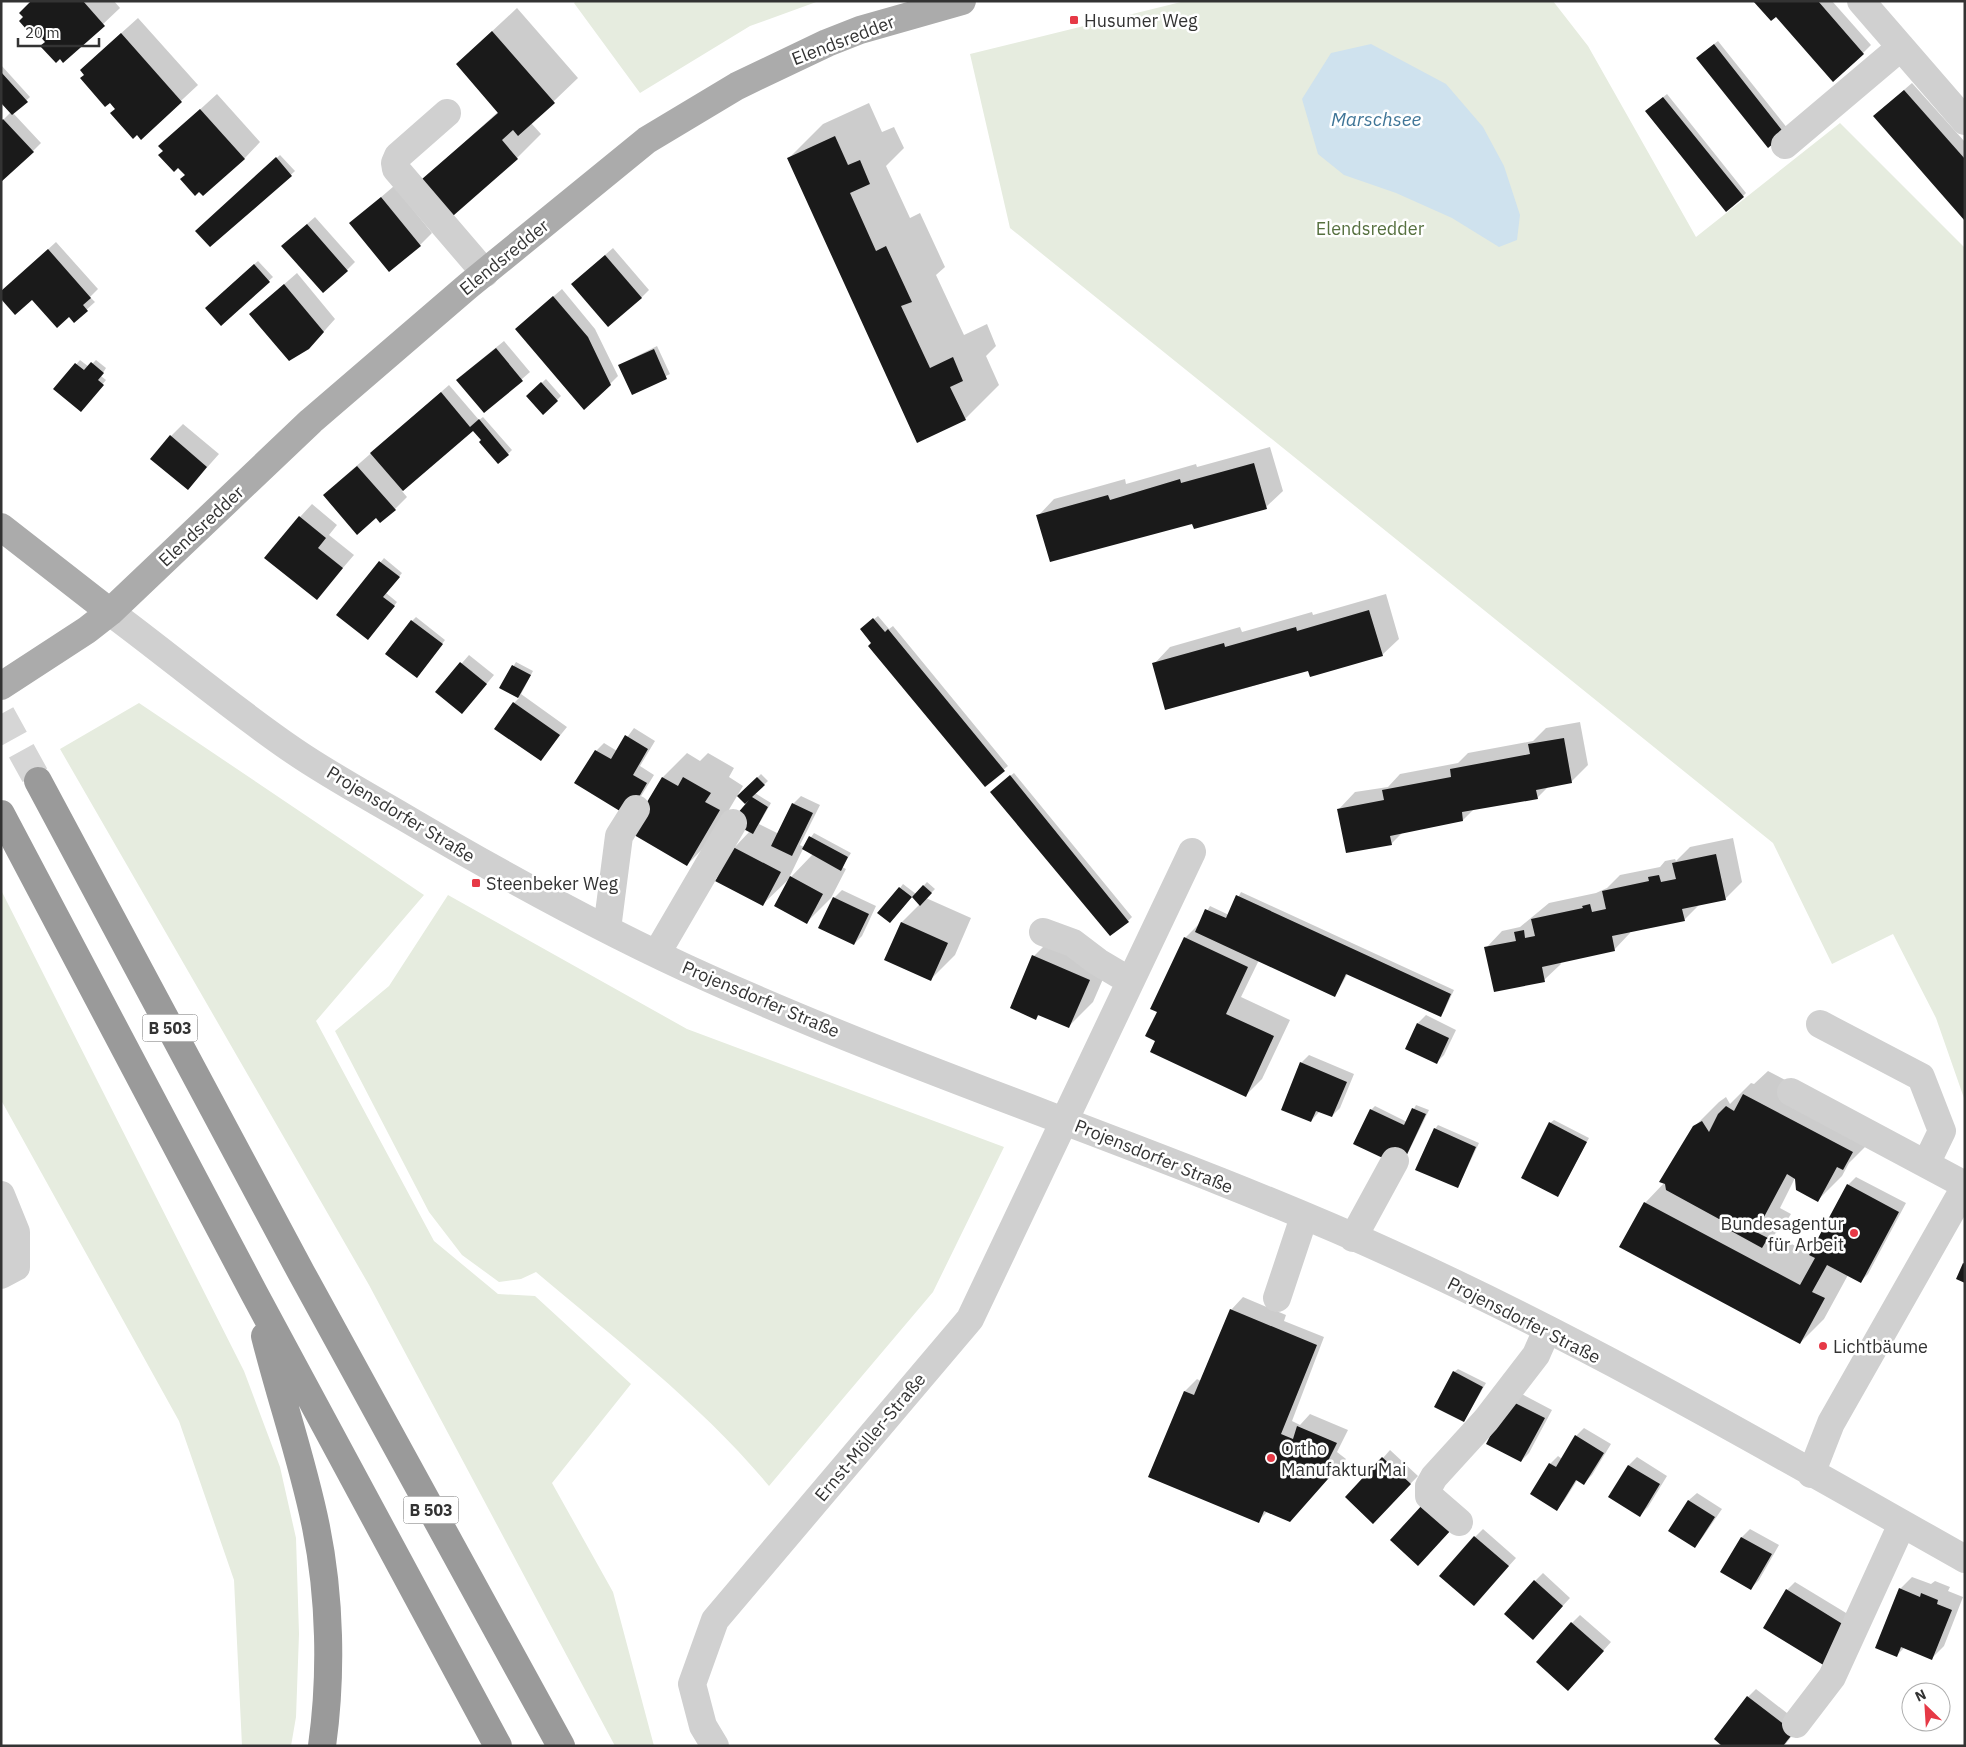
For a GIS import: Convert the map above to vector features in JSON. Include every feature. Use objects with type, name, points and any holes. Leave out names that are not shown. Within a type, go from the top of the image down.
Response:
[{"type":"highway","name":"B 503","points":[[38,781],[297,1265],[561,1746]]},
{"type":"highway","name":"B 503","points":[[1,814],[254,1293],[498,1746]]},
{"type":"highway","points":[[254,1293],[284,1409],[299,1455],[317,1528],[328,1630],[326,1715],[322,1746]]},
{"type":"main road","name":"Elendsredder","points":[[110,612],[311,421],[485,273],[647,140],[698,108],[800,55],[860,30],[962,1]]},
{"type":"main road","name":"Projensdorfer Straße","points":[[1,527],[110,612]]},
{"type":"main road","points":[[1,686],[87,630],[110,612]]},
{"type":"street","points":[[1861,1],[1965,121]]},
{"type":"street","points":[[1785,145],[1901,47]]},
{"type":"street","points":[[447,113],[398,156],[395,163],[396,169],[485,273]]},
{"type":"street","name":"Projensdorfer Straße","points":[[110,612],[262,729],[302,756],[470,856],[607,929],[706,977],[826,1028],[1065,1120],[1391,1254],[1547,1330],[1674,1396],[1965,1559]]},
{"type":"street","points":[[607,929],[619,836],[636,809]]},
{"type":"street","points":[[657,953],[733,823]]},
{"type":"street","name":"Projensdorfer Straße","points":[[1065,1120],[1192,852]]},
{"type":"street","points":[[1042,932],[1073,943],[1098,962],[1130,981]]},
{"type":"street","points":[[1820,1024],[1921,1077],[1942,1130],[1926,1164]]},
{"type":"street","points":[[1791,1092],[1965,1186],[1831,1423],[1811,1474]]},
{"type":"street","name":"Ernst-Möller-Straße","points":[[715,1746],[703,1726],[692,1684],[716,1620],[970,1319],[1065,1120]]},
{"type":"street","points":[[1353,1238],[1395,1161]]},
{"type":"street","points":[[1,1195],[16,1232],[16,1267],[1,1275]]},
{"type":"street","points":[[1277,1298],[1304,1217]]},
{"type":"street","points":[[1459,1522],[1429,1496],[1430,1482],[1486,1420],[1536,1355],[1547,1330]]},
{"type":"street","points":[[1796,1724],[1832,1677],[1902,1524]]},
{"type":"green space","points":[[576,1],[819,1],[750,26],[640,93],[574,3]]},
{"type":"green space","points":[[1185,1],[1553,1],[1588,46],[1696,237],[1840,123],[1965,248],[1965,1101],[1936,1018],[1893,934],[1832,964],[1773,843],[1010,228],[970,54]]},
{"type":"green space","points":[[139,703],[424,895],[316,1021],[434,1241],[498,1294],[535,1296],[631,1384],[552,1483],[613,1592],[654,1746],[615,1746],[369,1285],[60,749]]},
{"type":"green space","points":[[1,890],[244,1371],[280,1467],[296,1538],[299,1634],[296,1717],[291,1746],[242,1746],[234,1580],[179,1421],[1,1100]]},
{"type":"green space","points":[[448,895],[687,1029],[1004,1147],[933,1292],[769,1486],[716,1428],[687,1401],[536,1272],[521,1279],[499,1282],[462,1255],[429,1212],[335,1031],[389,986]]},
{"type":"water","name":"Marschsee","points":[[1371,44],[1446,84],[1483,127],[1504,166],[1520,215],[1517,240],[1499,247],[1452,218],[1396,193],[1344,175],[1318,154],[1302,99],[1331,53]]},
{"type":"building","points":[[31,1],[83,1],[105,26],[63,63],[60,59],[56,63],[40,46],[45,42],[38,34],[34,38],[19,21],[23,17],[19,13]]},
{"type":"building","points":[[1753,1],[1818,1],[1864,54],[1833,82],[1776,17],[1771,21]]},
{"type":"building","points":[[492,31],[555,103],[518,136],[513,130],[502,140],[518,159],[446,222],[414,186],[498,113],[456,64]]},
{"type":"building","points":[[121,33],[182,102],[141,140],[137,135],[133,139],[110,113],[115,109],[110,103],[105,107],[80,78],[84,75],[80,70]]},
{"type":"building","points":[[1714,44],[1785,134],[1768,148],[1696,58]]},
{"type":"building","points":[[1,72],[28,102],[12,115],[1,103]]},
{"type":"building","points":[[1904,90],[1965,159],[1965,221],[1873,116]]},
{"type":"building","points":[[1663,97],[1744,197],[1726,212],[1645,111]]},
{"type":"building","points":[[200,109],[245,159],[203,196],[199,192],[195,196],[180,179],[185,175],[178,168],[174,172],[158,155],[163,151],[158,146]]},
{"type":"building","points":[[3,119],[34,152],[1,182],[1,121]]},
{"type":"building","points":[[835,136],[848,165],[860,160],[870,184],[850,193],[876,251],[886,246],[912,302],[901,306],[930,368],[953,357],[963,381],[950,387],[966,420],[917,443],[787,158]]},
{"type":"building","points":[[276,157],[292,176],[210,247],[195,231]]},
{"type":"building","points":[[381,197],[421,246],[389,272],[349,223]]},
{"type":"building","points":[[307,224],[348,271],[323,293],[281,246]]},
{"type":"building","points":[[48,249],[91,298],[83,305],[88,311],[74,323],[69,317],[57,328],[32,300],[15,315],[1,299],[1,291]]},
{"type":"building","points":[[605,255],[642,298],[608,327],[571,284]]},
{"type":"building","points":[[254,264],[270,282],[221,326],[205,308]]},
{"type":"building","points":[[284,284],[324,332],[309,349],[289,361],[249,314]]},
{"type":"building","points":[[553,296],[588,337],[611,385],[584,410],[515,329]]},
{"type":"building","points":[[496,348],[523,381],[484,413],[456,380]]},
{"type":"building","points":[[654,349],[667,379],[632,395],[618,365]]},
{"type":"building","points":[[91,362],[104,373],[98,380],[104,385],[81,412],[53,389],[75,363],[84,370]]},
{"type":"building","points":[[541,382],[558,401],[543,415],[526,396]]},
{"type":"building","points":[[441,392],[470,427],[479,419],[509,455],[498,464],[479,442],[481,440],[473,431],[403,491],[370,453]]},
{"type":"building","points":[[170,435],[207,467],[188,490],[150,459]]},
{"type":"building","points":[[1254,463],[1267,509],[1194,529],[1192,524],[1050,562],[1036,515],[1108,495],[1110,500],[1180,479],[1181,483]]},
{"type":"building","points":[[357,466],[396,510],[380,523],[376,518],[357,535],[323,495]]},
{"type":"building","points":[[299,516],[326,538],[318,548],[343,568],[317,600],[264,558]]},
{"type":"building","points":[[379,561],[400,577],[383,597],[395,606],[368,640],[336,615]]},
{"type":"building","points":[[1369,610],[1383,656],[1310,677],[1308,671],[1165,710],[1152,663],[1224,643],[1225,647],[1296,627],[1297,631]]},
{"type":"building","points":[[873,618],[885,632],[888,629],[1005,771],[985,787],[868,646],[871,643],[860,629]]},
{"type":"building","points":[[411,620],[443,644],[417,678],[385,654]]},
{"type":"building","points":[[460,662],[487,684],[462,714],[435,692]]},
{"type":"building","points":[[512,665],[531,675],[518,698],[499,688]]},
{"type":"building","points":[[513,702],[560,735],[541,761],[494,729]]},
{"type":"building","points":[[625,735],[648,749],[633,775],[647,783],[628,816],[574,783],[595,750],[611,759]]},
{"type":"building","points":[[1564,738],[1572,783],[1536,790],[1538,799],[1462,812],[1463,821],[1390,836],[1392,845],[1346,853],[1337,809],[1384,800],[1382,790],[1451,777],[1450,769],[1530,754],[1528,744]]},
{"type":"building","points":[[1010,775],[1129,922],[1110,936],[990,792]]},
{"type":"building","points":[[662,777],[678,786],[683,777],[711,793],[705,802],[720,810],[687,866],[629,832]]},
{"type":"building","points":[[757,777],[765,785],[752,797],[768,807],[753,834],[730,822],[749,800],[745,804],[737,796]]},
{"type":"building","points":[[792,803],[813,813],[792,856],[771,846]]},
{"type":"building","points":[[809,836],[848,857],[841,871],[802,849]]},
{"type":"building","points":[[733,847],[781,872],[763,906],[715,881]]},
{"type":"building","points":[[1716,854],[1726,900],[1682,909],[1685,921],[1612,936],[1615,951],[1542,967],[1545,982],[1494,992],[1484,947],[1516,941],[1514,932],[1524,930],[1525,938],[1535,936],[1531,919],[1583,908],[1582,906],[1590,904],[1592,912],[1606,909],[1602,891],[1649,881],[1648,877],[1659,875],[1661,882],[1676,879],[1672,863]]},
{"type":"building","points":[[790,876],[823,894],[807,924],[774,906]]},
{"type":"building","points":[[923,885],[932,893],[920,906],[912,897]]},
{"type":"building","points":[[899,887],[912,897],[890,923],[877,913]]},
{"type":"building","points":[[1236,895],[1451,994],[1441,1017],[1346,974],[1335,997],[1195,932],[1205,909],[1226,918]]},
{"type":"building","points":[[833,897],[869,914],[854,945],[818,928]]},
{"type":"building","points":[[901,922],[948,943],[931,981],[884,960]]},
{"type":"building","points":[[1184,937],[1248,967],[1226,1014],[1274,1036],[1246,1097],[1150,1052],[1155,1041],[1145,1036],[1157,1012],[1150,1009]]},
{"type":"building","points":[[1032,955],[1090,980],[1069,1028],[1038,1015],[1036,1020],[1010,1008]]},
{"type":"building","points":[[1417,1023],[1449,1038],[1437,1064],[1405,1049]]},
{"type":"building","points":[[1300,1062],[1347,1082],[1332,1117],[1316,1111],[1311,1122],[1281,1110]]},
{"type":"building","points":[[1743,1094],[1853,1152],[1843,1170],[1837,1167],[1818,1202],[1796,1190],[1795,1179],[1787,1174],[1756,1232],[1768,1238],[1762,1248],[1722,1226],[1729,1215],[1719,1219],[1666,1190],[1665,1184],[1659,1182],[1693,1126],[1702,1121],[1709,1132],[1718,1114],[1726,1106],[1734,1111]]},
{"type":"building","points":[[1412,1108],[1426,1114],[1402,1165],[1353,1144],[1370,1109],[1404,1125]]},
{"type":"building","points":[[1549,1122],[1587,1142],[1558,1197],[1521,1178]]},
{"type":"building","points":[[1434,1128],[1476,1147],[1458,1188],[1415,1170]]},
{"type":"building","points":[[1847,1184],[1899,1212],[1861,1283],[1827,1265],[1812,1292],[1825,1298],[1800,1344],[1619,1247],[1644,1202],[1800,1285],[1815,1258],[1809,1255]]},
{"type":"building","points":[[1963,1263],[1965,1264],[1965,1283],[1956,1279]]},
{"type":"building","points":[[1230,1309],[1317,1345],[1281,1434],[1293,1439],[1297,1426],[1337,1443],[1326,1465],[1335,1471],[1290,1522],[1264,1511],[1259,1523],[1148,1477],[1184,1391],[1194,1395]]},
{"type":"building","points":[[1453,1371],[1483,1387],[1464,1422],[1434,1407]]},
{"type":"building","points":[[1509,1400],[1545,1418],[1521,1462],[1486,1444]]},
{"type":"building","points":[[1575,1435],[1604,1453],[1584,1485],[1576,1480],[1557,1511],[1530,1494],[1549,1463],[1556,1467]]},
{"type":"building","points":[[1382,1457],[1411,1484],[1373,1524],[1345,1497]]},
{"type":"building","points":[[1628,1465],[1660,1484],[1640,1517],[1608,1497]]},
{"type":"building","points":[[1688,1500],[1715,1517],[1695,1548],[1668,1531]]},
{"type":"building","points":[[1424,1503],[1452,1529],[1418,1566],[1390,1540]]},
{"type":"building","points":[[1474,1536],[1509,1566],[1474,1606],[1439,1576]]},
{"type":"building","points":[[1741,1537],[1772,1554],[1751,1590],[1720,1572]]},
{"type":"building","points":[[1534,1580],[1563,1606],[1533,1640],[1504,1614]]},
{"type":"building","points":[[1899,1588],[1920,1597],[1921,1593],[1938,1600],[1937,1604],[1952,1610],[1932,1660],[1901,1647],[1897,1657],[1875,1648]]},
{"type":"building","points":[[1786,1589],[1849,1628],[1825,1666],[1763,1628]]},
{"type":"building","points":[[1571,1622],[1604,1651],[1568,1691],[1536,1662]]},
{"type":"building","points":[[1747,1696],[1794,1732],[1783,1746],[1722,1746],[1714,1739]]},
{"type":"tunnel","points":[[1,714],[38,781]]},
{"type":"place","name":"Husumer Weg","points":[[1074,20]]},
{"type":"place","name":"Steenbeker Weg","points":[[476,883]]},
{"type":"place","name":"Bundesagentur für Arbeit","points":[[1854,1233]]},
{"type":"place","name":"Lichtbäume","points":[[1823,1346]]},
{"type":"place","name":"Ortho Manufaktur Mai","points":[[1271,1458]]}]
